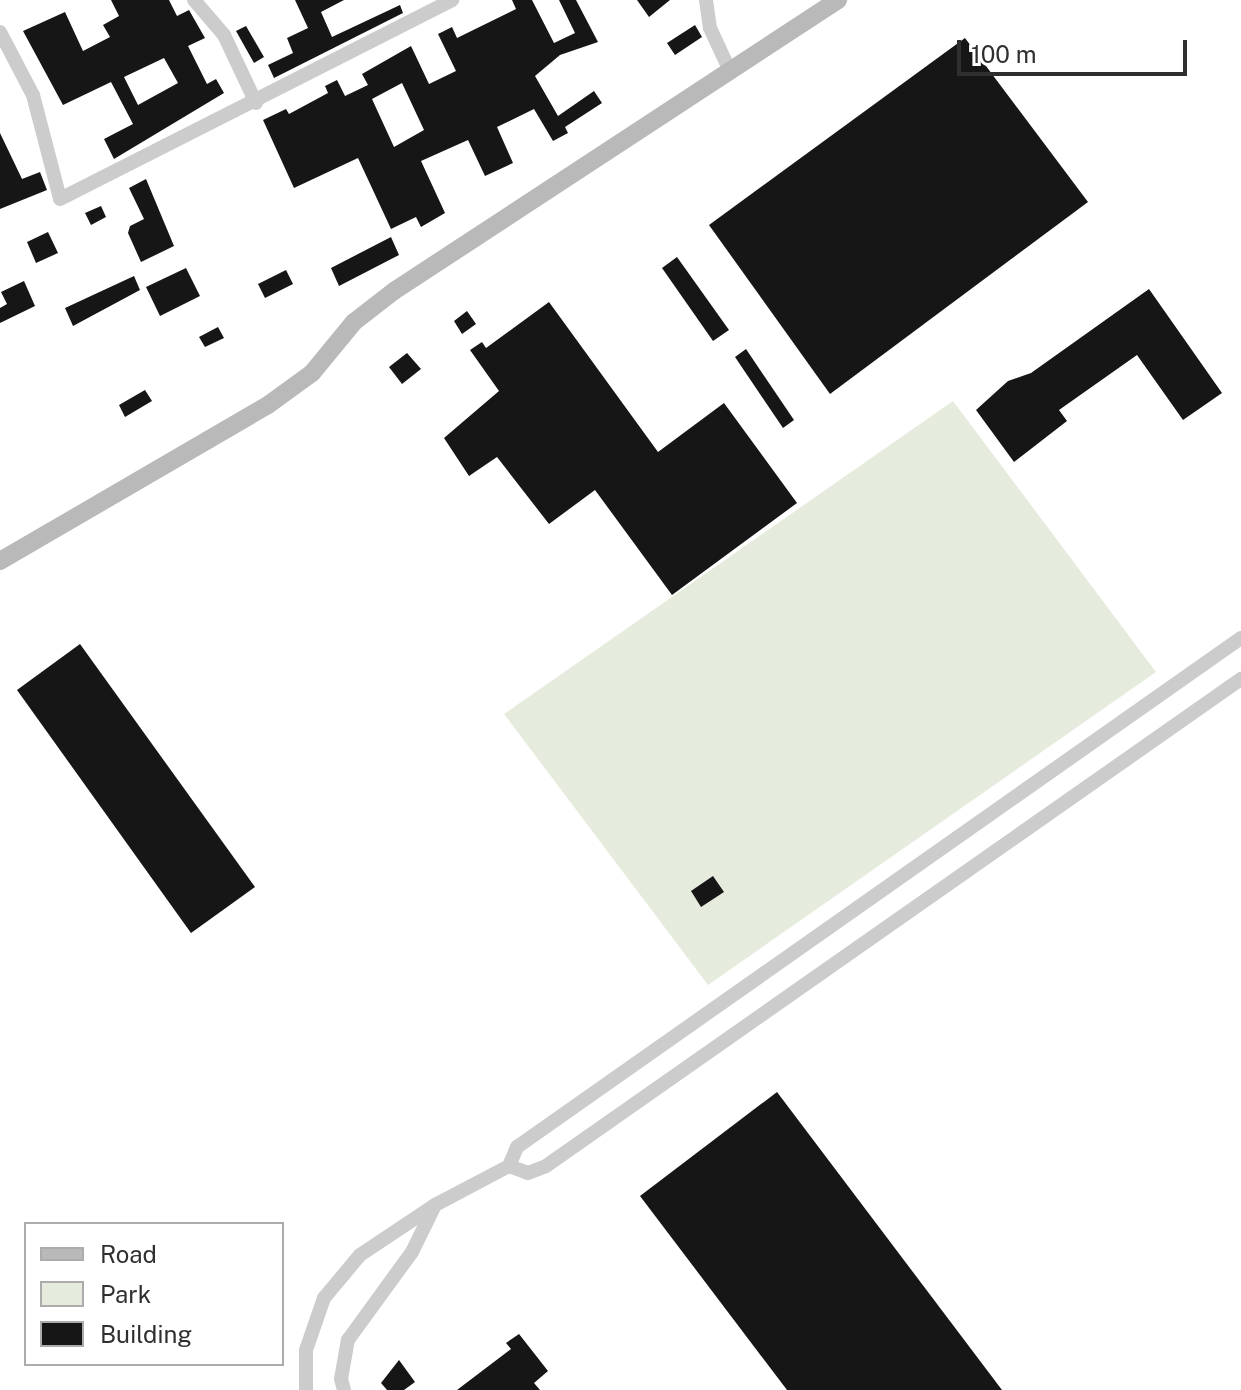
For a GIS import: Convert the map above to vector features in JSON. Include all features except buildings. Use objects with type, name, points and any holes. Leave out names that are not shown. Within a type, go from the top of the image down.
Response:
[{"type":"street","points":[[194,0],[224,35],[256,103]]},
{"type":"street","points":[[0,32],[33,95],[60,199],[256,103],[425,7],[452,0]]},
{"type":"street","points":[[706,0],[710,28],[730,71]]},
{"type":"street","points":[[0,561],[268,405],[312,373],[368,309],[838,0]]},
{"type":"street","points":[[306,1390],[306,1350],[324,1298],[360,1255],[435,1205],[509,1166],[517,1147],[1241,638]]},
{"type":"street","points":[[509,1166],[528,1173],[546,1166],[1241,679]]},
{"type":"street","points":[[344,1390],[341,1379],[348,1340],[412,1252],[435,1205]]},
{"type":"green space","points":[[953,401],[1156,672],[708,985],[504,714]]}]
